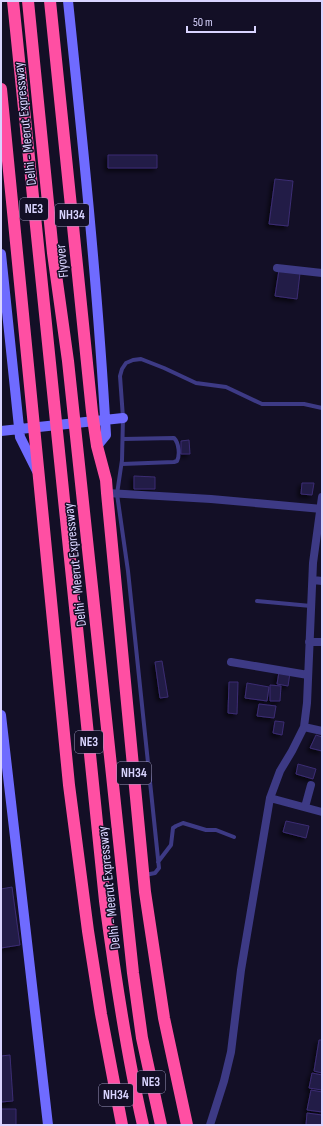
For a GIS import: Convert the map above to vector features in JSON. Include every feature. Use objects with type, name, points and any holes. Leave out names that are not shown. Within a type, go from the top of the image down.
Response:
[{"type":"highway","name":"Delhi - Meerut Expressway","points":[[13,1],[105,901],[127,1051],[143,1125]]},
{"type":"highway","name":"Delhi - Meerut Expressway","points":[[28,1],[53,253],[68,361],[133,973],[142,1038],[161,1125]]},
{"type":"highway","name":"Flyover","points":[[50,1],[100,428],[97,446],[106,480],[112,493]]},
{"type":"highway","name":"NH34","points":[[1,89],[69,785],[89,938],[110,1065],[122,1125]]},
{"type":"highway","name":"NH34","points":[[112,493],[144,875],[164,1018],[182,1099],[192,1125]]},
{"type":"highway","points":[[110,1065],[115,1125]]},
{"type":"highway","points":[[182,1099],[188,1125]]},
{"type":"street","points":[[68,1],[89,199],[99,329],[104,412],[100,428]]},
{"type":"street","points":[[1,254],[20,437],[39,473]]},
{"type":"street","points":[[277,268],[322,273]]},
{"type":"street","points":[[1,431],[123,418]]},
{"type":"street","points":[[112,493],[211,499],[321,509]]},
{"type":"street","points":[[210,1125],[224,1081],[230,1052],[241,970],[270,798],[280,771],[304,727],[307,703],[313,580],[322,497]]},
{"type":"street","points":[[313,580],[322,580]]},
{"type":"street","points":[[309,642],[322,642]]},
{"type":"street","points":[[231,662],[308,675]]},
{"type":"street","points":[[1,715],[4,765],[48,1125]]},
{"type":"street","points":[[304,727],[322,731]]},
{"type":"street","points":[[305,807],[311,785]]},
{"type":"street","points":[[270,798],[322,812]]},
{"type":"lane","points":[[144,875],[155,873],[159,868],[129,578],[112,493],[122,464],[123,418],[120,376],[122,369],[126,363],[141,359],[151,362],[196,383],[226,387],[262,404],[304,404],[322,408]]},
{"type":"lane","points":[[122,464],[174,462],[177,461],[178,458],[177,443],[174,438],[123,439]]},
{"type":"lane","points":[[258,601],[311,606]]},
{"type":"lane","points":[[158,862],[171,845],[173,828],[183,823],[196,827],[216,830],[234,838]]},
{"type":"building","points":[[108,155],[157,155],[157,168],[108,168]]},
{"type":"building","points":[[275,179],[293,181],[288,226],[269,224]]},
{"type":"building","points":[[279,270],[300,273],[297,299],[275,296]]},
{"type":"building","points":[[189,440],[190,454],[181,454],[181,441]]},
{"type":"building","points":[[134,476],[155,477],[155,489],[134,489]]},
{"type":"building","points":[[302,483],[314,483],[312,495],[301,494]]},
{"type":"building","points":[[162,661],[168,697],[160,698],[155,662]]},
{"type":"building","points":[[279,672],[290,673],[288,686],[277,684]]},
{"type":"building","points":[[229,682],[238,682],[237,714],[228,713]]},
{"type":"building","points":[[247,683],[269,687],[267,701],[245,698]]},
{"type":"building","points":[[270,685],[281,686],[280,701],[270,701]]},
{"type":"building","points":[[259,704],[276,706],[274,718],[257,716]]},
{"type":"building","points":[[275,721],[284,722],[282,735],[273,733]]},
{"type":"building","points":[[316,735],[322,737],[322,751],[310,748]]},
{"type":"building","points":[[298,764],[316,769],[313,779],[296,774]]},
{"type":"building","points":[[286,821],[309,826],[306,838],[283,832]]},
{"type":"building","points":[[12,887],[20,945],[1,948],[1,889]]},
{"type":"building","points":[[319,1040],[322,1040],[322,1073],[314,1071]]},
{"type":"building","points":[[10,1055],[13,1101],[1,1102],[1,1056]]},
{"type":"building","points":[[312,1073],[322,1075],[322,1090],[309,1088]]},
{"type":"building","points":[[311,1090],[322,1092],[322,1112],[307,1110]]},
{"type":"building","points":[[1,1109],[16,1109],[16,1125],[1,1125]]},
{"type":"building","points":[[307,1113],[322,1115],[322,1125],[306,1125]]}]
